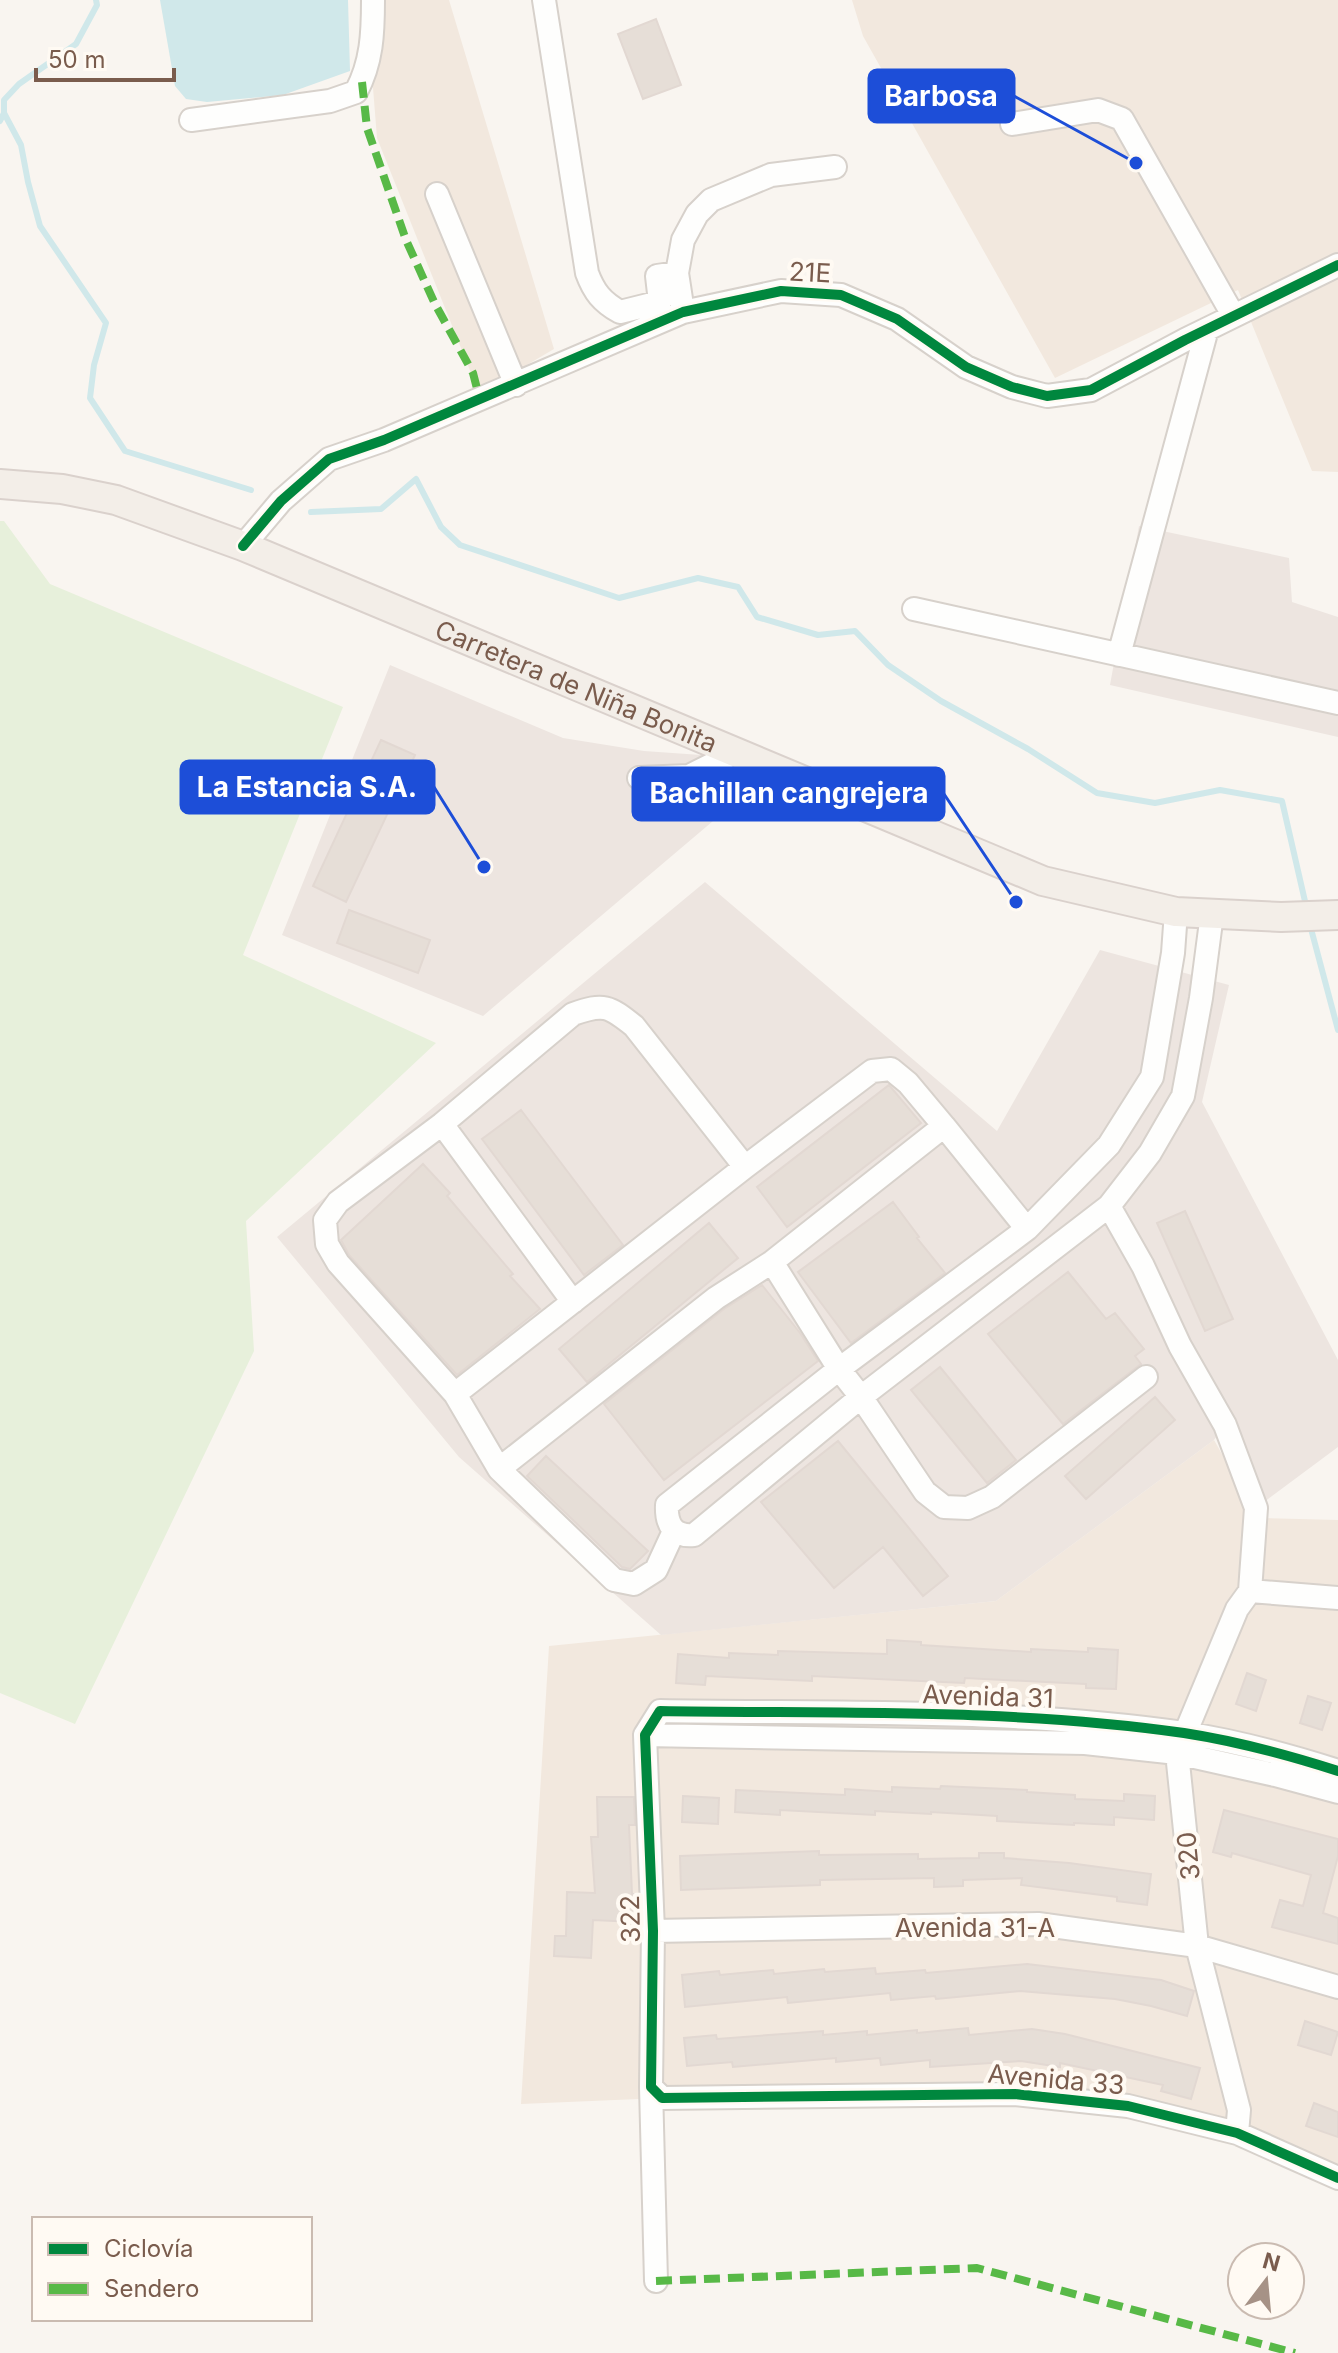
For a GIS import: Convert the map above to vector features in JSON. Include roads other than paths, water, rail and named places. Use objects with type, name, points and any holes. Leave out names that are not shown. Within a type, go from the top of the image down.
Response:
[{"type":"main road","name":"Carretera de Niña Bonita","points":[[0,484],[62,489],[116,500],[243,546],[1043,881],[1176,912],[1318,916]]},
{"type":"street","points":[[191,120],[330,101],[356,92],[366,72],[373,36],[373,0]]},
{"type":"street","points":[[544,0],[587,273],[595,293],[620,312],[660,302],[657,276],[677,273]]},
{"type":"street","points":[[1012,124],[1098,110],[1122,119],[1233,315]]},
{"type":"street","points":[[683,312],[677,273],[683,240],[697,214],[711,200],[771,175],[835,167]]},
{"type":"street","points":[[437,194],[516,385]]},
{"type":"street","name":"21E","points":[[243,546],[281,501],[329,459],[384,440],[683,312],[781,291],[841,295],[897,319],[966,367],[1012,387],[1047,396],[1091,390],[1233,315],[1338,265]]},
{"type":"street","points":[[1119,655],[1207,329]]},
{"type":"street","points":[[914,609],[1338,703]]},
{"type":"street","points":[[639,778],[689,776],[737,752]]},
{"type":"street","points":[[1176,912],[1169,979],[1152,1077],[1109,1145],[1027,1229],[839,1369],[667,1505],[667,1518],[674,1531],[684,1536],[694,1535],[861,1397],[1109,1206],[1150,1153],[1183,1096],[1212,914]]},
{"type":"street","points":[[674,1531],[656,1570],[634,1584],[614,1580],[499,1469],[455,1394],[338,1263],[327,1244],[325,1220],[338,1202],[442,1124],[573,1014],[593,1007],[613,1009],[634,1026],[745,1167]]},
{"type":"street","points":[[455,1394],[872,1071],[891,1069],[908,1083],[1027,1229]]},
{"type":"street","points":[[442,1124],[573,1302]]},
{"type":"street","points":[[499,1469],[716,1298],[772,1262],[944,1126]]},
{"type":"street","points":[[1109,1206],[1143,1266],[1180,1346],[1225,1425],[1256,1508],[1250,1591],[1338,1598]]},
{"type":"street","points":[[772,1262],[839,1369],[925,1492],[944,1507],[968,1508],[992,1497],[1146,1377]]},
{"type":"street","name":"320","points":[[1237,2133],[1239,2110],[1197,1946],[1181,1743],[1237,1609],[1250,1591]]},
{"type":"street","name":"Avenida 31","points":[[645,1735],[1181,1743],[1280,1753],[1338,1771]]},
{"type":"street","name":"322","points":[[645,1735],[657,2093],[656,2281]]},
{"type":"street","name":"Avenida 31","points":[[1181,1743],[1275,1775],[1338,1792]]},
{"type":"street","name":"Avenida 31-A","points":[[653,1931],[1038,1924],[1197,1946],[1338,1987]]},
{"type":"street","name":"Avenida 33","points":[[657,2093],[1015,2094],[1128,2106],[1237,2133],[1338,2178]]},
{"type":"water","points":[[160,0],[348,0],[350,71],[283,95],[207,102],[186,99],[175,86]]},
{"type":"waterway","points":[[0,121],[4,113],[4,100],[19,84],[76,44],[97,5],[96,0]]},
{"type":"waterway","points":[[4,113],[21,145],[40,226],[106,323],[94,365],[90,398],[125,451],[251,490]]},
{"type":"waterway","points":[[311,512],[381,509],[416,479],[441,527],[460,545],[619,598],[698,578],[738,587],[757,617],[818,635],[855,631],[888,665],[941,701],[1028,749],[1097,793],[1155,803],[1220,790],[1282,801],[1307,910]]},
{"type":"waterway","points":[[1310,925],[1338,1030]]},
{"type":"place","name":"Barbosa","points":[[1136,163]]},
{"type":"place","name":"La Estancia S.A.","points":[[484,867]]},
{"type":"place","name":"Bachillan cangrejera","points":[[1016,902]]}]
